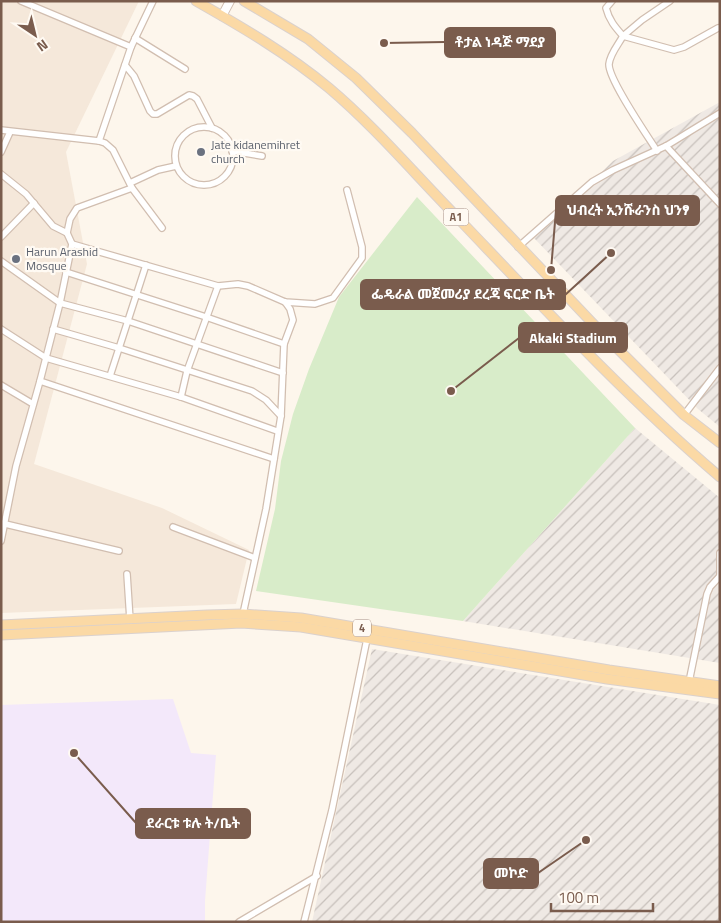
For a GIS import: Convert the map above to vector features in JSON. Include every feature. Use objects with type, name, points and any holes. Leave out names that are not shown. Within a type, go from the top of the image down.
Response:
[{"type":"main road","name":"A1","points":[[196,1],[280,51],[329,88],[375,132],[501,264],[656,421],[720,477]]},
{"type":"main road","name":"A1","points":[[244,1],[308,39],[356,78],[412,133],[518,247],[684,415],[720,443]]},
{"type":"main road","name":"4","points":[[1,625],[243,614],[302,618],[720,686]]},
{"type":"main road","points":[[1,635],[241,623],[301,628],[607,679],[720,694]]},
{"type":"street","points":[[21,1],[131,47]]},
{"type":"street","points":[[99,141],[131,47],[153,1]]},
{"type":"street","points":[[222,16],[230,1]]},
{"type":"street","points":[[612,1],[606,8],[608,15],[611,23],[623,36],[674,50],[684,47],[718,28]]},
{"type":"street","points":[[657,151],[612,77],[609,63],[612,53],[623,36],[670,1]]},
{"type":"street","points":[[135,38],[185,69]]},
{"type":"street","points":[[125,65],[134,76],[153,114],[157,114],[189,95],[197,99],[212,128]]},
{"type":"street","points":[[518,247],[592,182],[613,170],[657,151],[720,113]]},
{"type":"street","points":[[201,127],[212,128],[222,133],[229,141],[232,151],[232,161],[228,171],[221,179],[211,184],[201,185],[190,182],[182,175],[176,166],[174,156],[182,136],[191,130],[201,127]]},
{"type":"street","points":[[1,130],[106,143],[113,150],[131,186],[162,228]]},
{"type":"street","points":[[1,152],[10,132]]},
{"type":"street","points":[[666,146],[720,204]]},
{"type":"street","points":[[232,151],[262,156]]},
{"type":"street","points":[[1,541],[16,466],[60,303],[72,244],[67,233],[70,219],[77,208],[131,186],[158,170],[176,166]]},
{"type":"street","points":[[1,174],[26,194],[47,222],[57,230],[67,233]]},
{"type":"street","points":[[72,244],[218,286],[238,284],[248,286],[285,302],[315,304],[333,298],[362,258],[362,247],[347,190]]},
{"type":"street","points":[[1,237],[34,203]]},
{"type":"street","points":[[1,262],[60,303],[128,321],[283,372]]},
{"type":"street","points":[[110,376],[146,265]]},
{"type":"street","points":[[66,272],[284,344]]},
{"type":"street","points":[[181,397],[187,371],[218,286]]},
{"type":"street","points":[[243,614],[266,509],[281,416],[284,344],[293,320],[290,308],[285,302]]},
{"type":"street","points":[[1,329],[46,358],[181,397],[278,431]]},
{"type":"street","points":[[53,329],[119,348],[258,394],[281,416]]},
{"type":"street","points":[[684,415],[720,368]]},
{"type":"street","points":[[40,382],[274,459]]},
{"type":"street","points":[[1,385],[34,404]]},
{"type":"street","points":[[3,524],[119,551]]},
{"type":"street","points":[[173,527],[255,558]]},
{"type":"street","points":[[689,682],[707,594],[710,587],[719,577],[720,552]]},
{"type":"street","points":[[127,574],[130,620]]},
{"type":"street","points":[[304,922],[332,810],[369,629]]},
{"type":"street","points":[[238,922],[316,876]]},
{"type":"shaded area","points":[[1,1],[139,1],[66,152],[87,264],[34,464],[162,508],[249,550],[236,604],[1,613]]},
{"type":"shaded area","points":[[720,102],[720,427],[698,409],[534,238],[613,161]]},
{"type":"shaded area","points":[[635,428],[720,498],[720,663],[463,621]]},
{"type":"shaded area","points":[[372,649],[720,705],[720,922],[312,922]]},
{"type":"shaded area","points":[[173,699],[191,753],[216,755],[205,922],[1,922],[1,705]]},
{"type":"green space","points":[[417,197],[635,428],[463,621],[256,591],[275,509],[281,461],[293,414],[309,369],[339,297]]},
{"type":"place","name":"ቶታል ነዳጅ ማደያ","points":[[384,43]]},
{"type":"place","name":"Jate kidanemihret church","points":[[201,152]]},
{"type":"place","name":"ፌዴራል መጀመሪያ ደረጃ ፍርድ ቤት","points":[[611,253]]},
{"type":"place","name":"Harun Arashid Mosque","points":[[16,259]]},
{"type":"place","name":"ህብረት ኢንሹራንስ ህንፃ","points":[[551,270]]},
{"type":"place","name":"Akaki Stadium","points":[[451,391]]},
{"type":"place","name":"ደራርቱ ቱሉ ት/ቤት","points":[[74,753]]},
{"type":"place","name":"መኮድ","points":[[586,840]]}]
